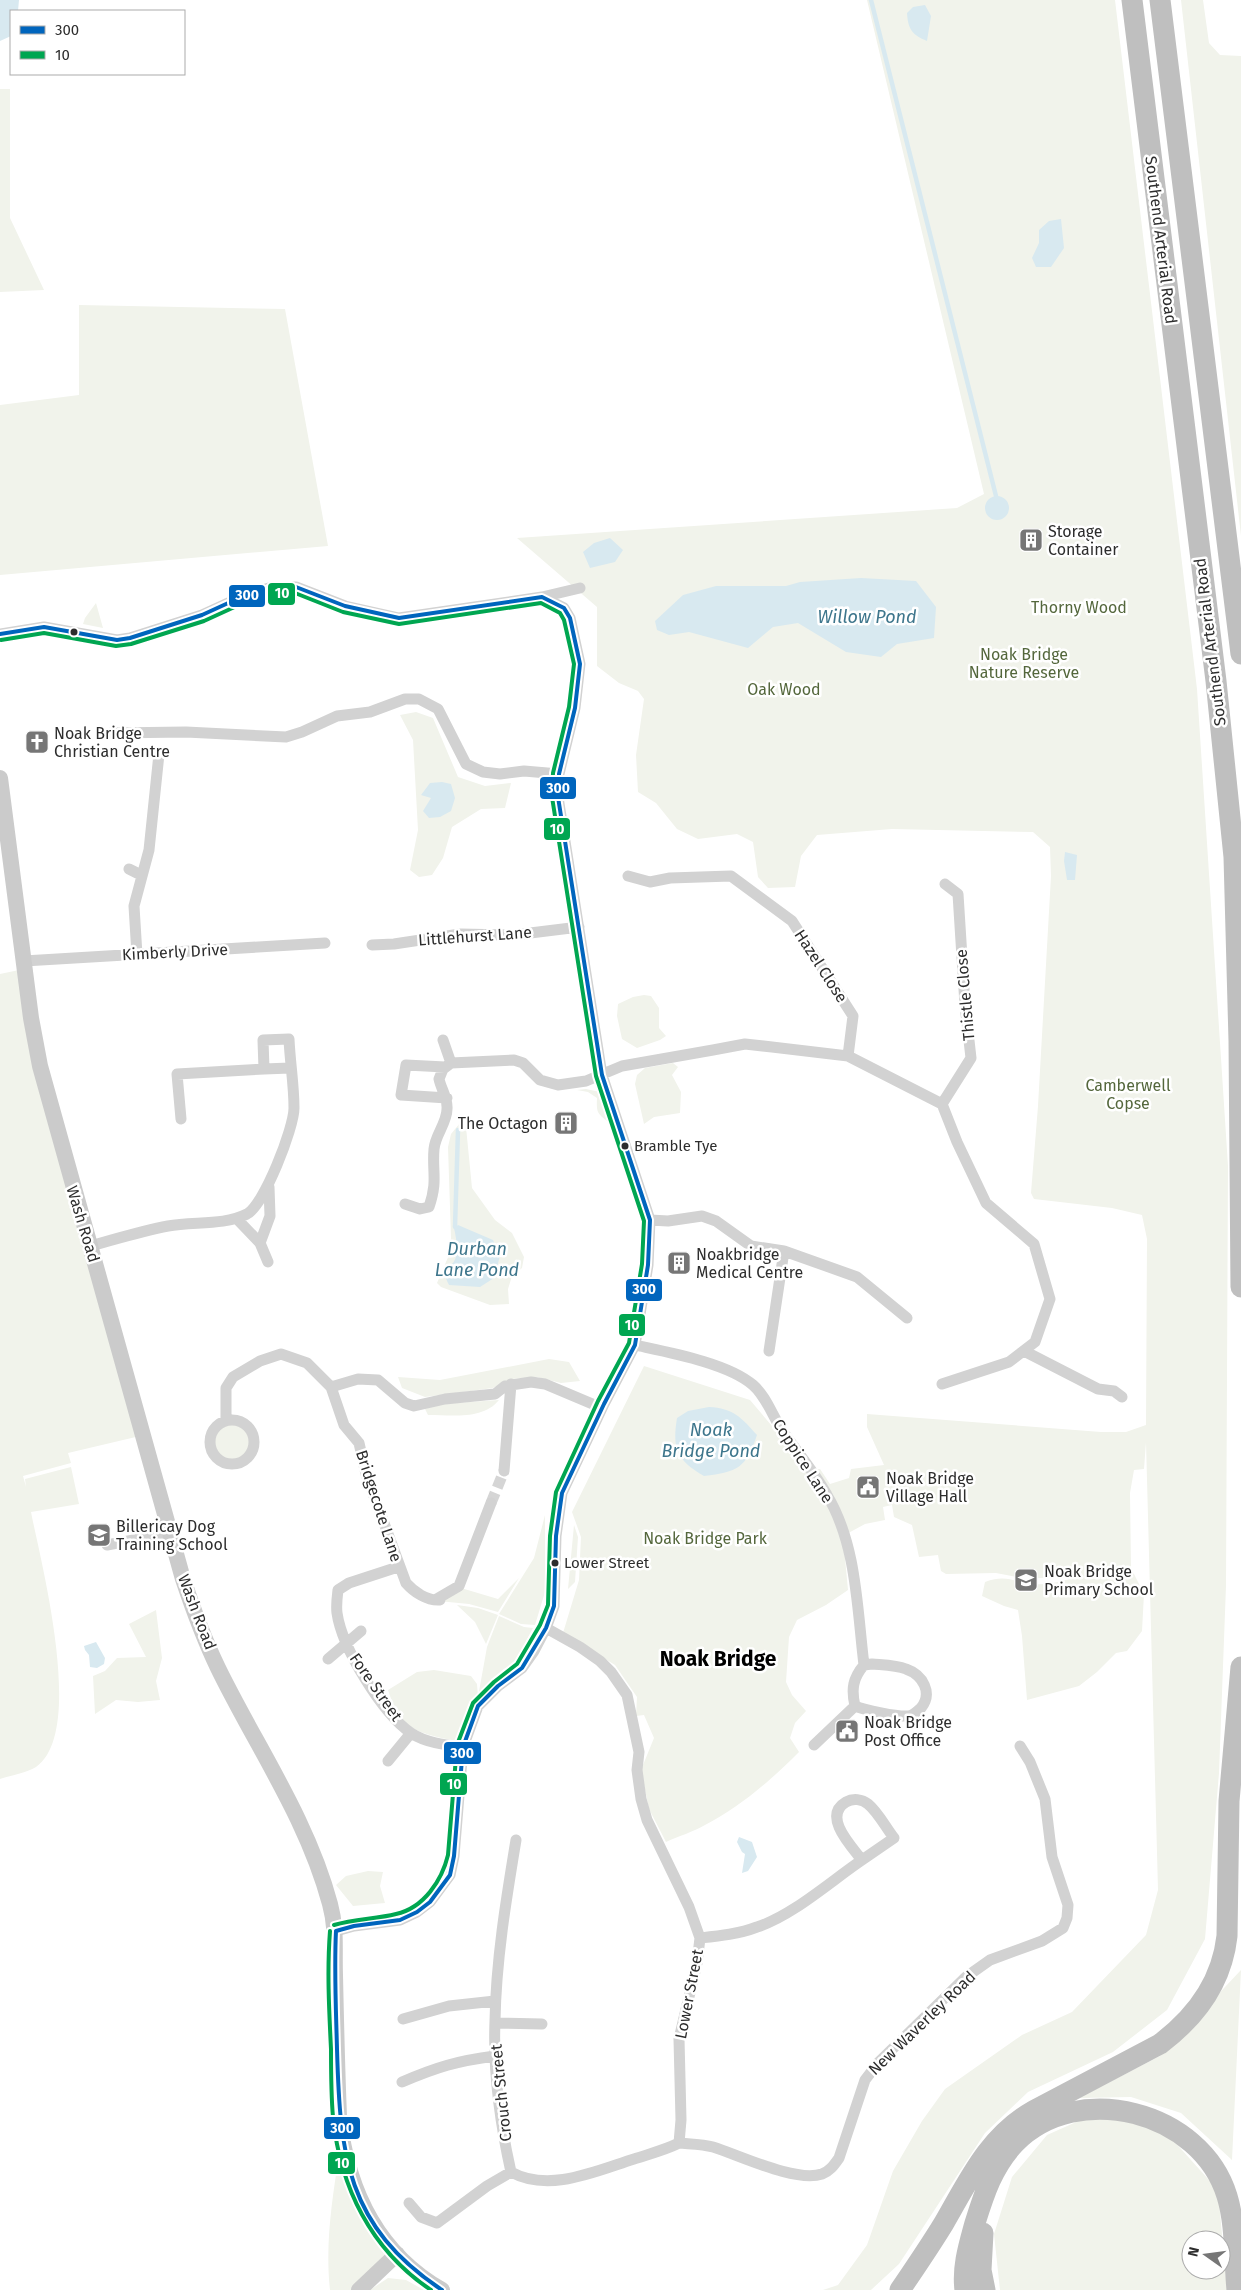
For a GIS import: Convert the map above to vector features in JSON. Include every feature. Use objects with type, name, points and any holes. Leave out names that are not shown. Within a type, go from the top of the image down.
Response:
[{"type":"highway","name":"Southend Arterial Road","points":[[1132,0],[1216,681],[1234,857],[1240,1041],[1241,1287]]},
{"type":"highway","name":"Southend Arterial Road","points":[[1160,0],[1241,654]]},
{"type":"highway","points":[[900,2290],[926,2252],[980,2162],[999,2136],[1016,2121],[1033,2111],[1160,2044],[1198,2009],[1213,1986],[1226,1952],[1229,1800],[1241,1667]]},
{"type":"highway","points":[[965,2290],[964,2279],[967,2256],[989,2181],[998,2164],[1016,2142],[1041,2125],[1072,2112],[1111,2110],[1127,2111],[1157,2120],[1169,2126],[1190,2141],[1212,2165],[1227,2196],[1232,2230],[1236,2290]]},
{"type":"highway","points":[[985,2290],[981,2270],[981,2252],[988,2210],[995,2189],[1013,2154],[1041,2125]]},
{"type":"street","points":[[0,634],[44,627],[117,640],[123,639],[166,628],[268,588],[296,586],[345,606],[398,618],[542,597],[580,588]]},
{"type":"street","points":[[336,1932],[354,1926],[400,1920],[417,1912],[430,1902],[450,1875],[454,1856],[463,1747],[478,1706],[498,1686],[522,1668],[534,1651],[546,1628],[554,1606],[556,1536],[562,1493],[634,1344],[648,1265],[650,1220],[602,1075],[558,797],[559,774],[575,708],[580,664],[570,618],[564,608],[542,597]]},
{"type":"street","points":[[110,733],[186,732],[286,736],[302,732],[337,716],[370,712],[405,699],[419,699],[438,709],[466,764],[483,772],[500,774],[524,771],[559,774]]},
{"type":"street","points":[[137,955],[134,906],[149,850],[159,754]]},
{"type":"street","name":"Wash Road","points":[[0,785],[40,1066],[192,1607],[218,1668],[291,1802],[307,1837],[330,1903],[336,1932],[334,1964],[342,2141],[351,2179],[369,2218],[397,2254],[412,2270],[442,2290]]},
{"type":"street","points":[[129,869],[141,875]]},
{"type":"street","name":"Hazel Close","points":[[628,876],[650,882],[670,878],[731,876],[792,921],[853,1016],[848,1056]]},
{"type":"street","name":"Thistle Close","points":[[942,1104],[971,1058],[965,1005],[958,894],[945,884]]},
{"type":"street","name":"Littlehurst Lane","points":[[372,944],[386,945],[460,934],[514,935],[579,927]]},
{"type":"street","name":"Kimberly Drive","points":[[24,961],[325,943]]},
{"type":"street","points":[[90,1246],[169,1226],[237,1219],[249,1213],[259,1203],[291,1130],[294,1109],[289,1040],[263,1040],[264,1069]]},
{"type":"street","points":[[405,1204],[420,1209],[429,1207],[434,1193],[436,1175],[434,1150],[447,1110],[446,1098],[439,1079],[448,1065],[443,1040]]},
{"type":"street","points":[[446,1098],[401,1095],[406,1064],[448,1065],[514,1060],[523,1063],[540,1080],[558,1085],[586,1081],[622,1066],[745,1044],[848,1056],[942,1104],[986,1203],[1034,1244],[1050,1299],[1035,1342],[1024,1351],[1009,1362],[942,1384]]},
{"type":"street","points":[[181,1119],[177,1074],[290,1068]]},
{"type":"street","points":[[260,1243],[270,1216],[269,1182]]},
{"type":"street","points":[[650,1220],[668,1221],[702,1216],[716,1221],[751,1246],[784,1251],[857,1277],[908,1318]]},
{"type":"street","points":[[237,1219],[260,1243],[268,1262]]},
{"type":"street","points":[[768,1350],[784,1251]]},
{"type":"street","name":"Coppice Lane","points":[[634,1344],[723,1369],[753,1385],[769,1406],[783,1431],[828,1495],[839,1521],[854,1576],[864,1665]]},
{"type":"street","points":[[1024,1351],[1098,1389],[1114,1391],[1122,1397]]},
{"type":"street","points":[[226,1420],[226,1388],[233,1377],[260,1361],[281,1354],[307,1363],[331,1387],[358,1379],[378,1380],[405,1403],[414,1406],[445,1399],[494,1394],[511,1384],[532,1382],[545,1384],[602,1408]]},
{"type":"street","points":[[504,1471],[511,1384]]},
{"type":"street","name":"Bridgecote Lane","points":[[331,1387],[344,1426],[359,1443],[366,1474],[398,1567],[413,1591],[438,1600],[459,1586],[491,1503]]},
{"type":"street","points":[[107,1545],[171,1533]]},
{"type":"street","name":"Fore Street","points":[[398,1567],[349,1583],[338,1590],[337,1612],[347,1643],[355,1663],[391,1714],[411,1733],[424,1739],[463,1747]]},
{"type":"street","name":"Lower Street","points":[[546,1628],[580,1647],[600,1661],[612,1672],[627,1695],[639,1752],[638,1770],[641,1799],[647,1820],[690,1907],[700,1938],[697,1963],[679,2039],[681,2120],[678,2143]]},
{"type":"street","points":[[328,1659],[361,1631]]},
{"type":"street","points":[[872,1664],[907,1669],[921,1677],[927,1688],[925,1702],[916,1712],[909,1716],[864,1710],[855,1706],[852,1695],[853,1684],[857,1674],[864,1665],[872,1664]]},
{"type":"street","points":[[814,1745],[855,1706]]},
{"type":"street","points":[[388,1761],[411,1733]]},
{"type":"street","name":"New Waverley Road","points":[[678,2143],[712,2146],[765,2167],[810,2176],[827,2171],[832,2168],[838,2158],[865,2080],[878,2063],[966,1977],[990,1960],[1042,1941],[1063,1928],[1067,1918],[1068,1904],[1052,1857],[1045,1799],[1030,1762],[1020,1746]]},
{"type":"street","points":[[700,1938],[724,1936],[758,1927],[786,1914],[894,1838],[869,1804],[859,1800],[849,1800],[841,1805],[836,1812],[836,1819],[846,1840],[862,1860]]},
{"type":"street","name":"Crouch Street","points":[[511,2172],[500,2111],[494,2023],[508,1889],[516,1840]]},
{"type":"street","points":[[403,2019],[443,2007],[496,2000]]},
{"type":"street","points":[[494,2023],[542,2024]]},
{"type":"street","points":[[402,2082],[436,2067],[462,2060],[495,2056]]},
{"type":"street","points":[[409,2203],[421,2217],[437,2223],[511,2172],[522,2178],[538,2181],[559,2180],[596,2172],[678,2143]]},
{"type":"street","points":[[359,2290],[397,2254]]},
{"type":"green space","name":"Noak Bridge Nature Reserve","points":[[867,0],[1115,0],[1197,689],[1228,1166],[1226,1586],[1219,1773],[1205,1939],[1167,2010],[1113,2052],[1028,2092],[985,2133],[899,2264],[871,2290],[823,2290],[838,2285],[867,2245],[893,2171],[922,2121],[945,2089],[1022,2035],[1072,2012],[1146,1935],[1158,1890],[1146,1442],[1144,1469],[1134,1470],[1130,1493],[1131,1568],[1144,1594],[1142,1631],[1127,1651],[1116,1653],[1097,1672],[1079,1686],[1027,1700],[1018,1610],[982,1596],[985,1582],[1004,1579],[1033,1584],[1046,1584],[1069,1579],[1068,1576],[1027,1579],[996,1573],[946,1574],[941,1571],[938,1555],[919,1557],[912,1525],[894,1517],[892,1505],[883,1507],[885,1520],[865,1524],[841,1537],[844,1548],[848,1590],[826,1605],[797,1620],[789,1637],[786,1682],[792,1695],[806,1711],[795,1723],[790,1738],[799,1752],[766,1783],[731,1810],[700,1827],[666,1842],[649,1809],[641,1770],[654,1738],[644,1715],[636,1716],[637,1697],[615,1665],[563,1633],[579,1580],[581,1537],[572,1512],[644,1366],[750,1400],[809,1470],[820,1469],[830,1484],[849,1478],[851,1469],[884,1465],[867,1427],[867,1414],[1101,1432],[1126,1432],[1146,1425],[1147,1239],[1142,1215],[1112,1208],[1034,1199],[1031,1193],[1038,1106],[1051,876],[1050,847],[1033,832],[892,829],[817,835],[801,856],[795,887],[768,888],[758,877],[753,842],[737,834],[698,839],[677,829],[656,803],[638,792],[636,755],[644,699],[638,691],[619,683],[597,666],[597,607],[517,538],[957,508],[984,494]]},
{"type":"green space","points":[[1181,0],[1203,0],[1209,43],[1220,55],[1241,56],[1241,536]]},
{"type":"green space","points":[[0,89],[10,89],[10,218],[44,290],[0,292]]},
{"type":"green space","points":[[79,305],[285,309],[328,546],[0,575],[0,405],[79,395]]},
{"type":"green space","points":[[96,603],[103,628],[83,624]]},
{"type":"green space","points":[[416,712],[433,718],[458,777],[485,786],[511,783],[505,808],[481,809],[452,827],[443,858],[432,875],[419,877],[410,870],[418,830],[413,740],[400,715]]},
{"type":"green space","points":[[19,970],[140,1436],[68,1453],[71,1463],[23,1476],[26,1487],[25,1479],[71,1467],[79,1504],[31,1512],[56,1645],[59,1684],[58,1720],[51,1748],[36,1767],[0,1779],[0,974]]},
{"type":"green space","points":[[651,996],[659,1008],[659,1028],[666,1036],[637,1048],[622,1039],[617,1016],[618,1004],[633,997]]},
{"type":"green space","points":[[673,1063],[678,1067],[672,1075],[681,1092],[680,1113],[654,1117],[644,1124],[635,1084],[637,1075],[645,1068]]},
{"type":"green space","points":[[586,1089],[600,1092],[611,1125],[598,1111],[597,1098],[588,1092],[577,1090]]},
{"type":"green space","points":[[460,1123],[466,1127],[472,1188],[495,1220],[512,1233],[524,1257],[522,1268],[512,1276],[508,1289],[509,1304],[490,1305],[441,1287],[437,1283],[449,1255],[451,1238],[448,1147],[451,1134]]},
{"type":"green space","points":[[549,1359],[569,1362],[580,1381],[561,1383],[537,1377],[512,1379],[493,1388],[425,1397],[402,1388],[398,1377],[440,1380]]},
{"type":"green space","points":[[499,1400],[485,1411],[476,1414],[457,1416],[428,1415],[425,1409],[441,1404]]},
{"type":"green space","points":[[228,1420],[236,1420],[248,1426],[254,1442],[248,1458],[236,1464],[228,1464],[216,1458],[210,1446],[210,1438],[216,1426]]},
{"type":"green space","points":[[545,1515],[545,1592],[535,1625],[521,1624],[499,1614],[534,1558]]},
{"type":"green space","points":[[574,1525],[578,1537],[575,1582],[568,1589]]},
{"type":"green space","points":[[519,1578],[498,1612],[469,1604],[438,1601],[461,1588],[498,1599]]},
{"type":"green space","points":[[457,1605],[478,1608],[498,1615],[486,1644],[475,1622]]},
{"type":"green space","points":[[156,1610],[162,1658],[156,1681],[160,1700],[138,1702],[116,1700],[95,1714],[93,1676],[105,1671],[117,1658],[146,1657],[129,1624]]},
{"type":"green space","points":[[499,1616],[524,1627],[533,1628],[514,1664],[504,1669],[493,1680],[476,1707],[462,1742],[435,1737],[415,1729],[407,1723],[399,1715],[388,1690],[417,1672],[434,1670],[471,1676],[477,1684],[478,1697],[487,1647]]},
{"type":"green space","points":[[368,1871],[383,1872],[380,1886],[385,1903],[353,1906],[336,1885],[346,1876]]},
{"type":"green space","points":[[1241,1970],[1232,2160],[1181,2113],[1131,2097],[1079,2098],[1160,2056]]},
{"type":"green space","points":[[1092,2115],[1163,2129],[1218,2190],[1222,2230],[1181,2230],[1181,2280],[1226,2280],[1227,2290],[1000,2290],[994,2234],[1012,2177],[1047,2135]]},
{"type":"green space","points":[[339,2155],[374,2236],[389,2259],[362,2290],[330,2290],[329,2239]]},
{"type":"green space","points":[[388,2278],[406,2280],[424,2290],[370,2290]]},
{"type":"water","points":[[0,0],[19,0],[18,10],[10,10],[10,36],[0,41]]},
{"type":"water","points":[[925,5],[931,16],[927,41],[914,34],[908,23],[907,13],[913,7]]},
{"type":"water","points":[[1061,219],[1064,248],[1051,267],[1036,267],[1032,258],[1039,243],[1039,230],[1049,221]]},
{"type":"water","points":[[997,496],[1005,500],[1009,508],[1005,516],[997,520],[989,516],[985,508],[989,500]]},
{"type":"water","points":[[610,538],[623,550],[615,562],[590,568],[583,552],[594,543]]},
{"type":"water","name":"Willow Pond","points":[[861,578],[916,581],[936,607],[934,638],[897,644],[881,657],[846,652],[798,623],[773,627],[748,648],[689,632],[669,635],[657,630],[655,621],[683,595],[716,586],[786,586],[800,582]]},
{"type":"water","points":[[442,782],[451,784],[455,798],[451,811],[440,817],[429,818],[423,811],[431,798],[421,795],[430,783]]},
{"type":"water","points":[[1065,852],[1077,855],[1075,880],[1067,880],[1064,861]]},
{"type":"water","name":"Durban Lane Pond","points":[[458,1225],[493,1240],[500,1256],[494,1278],[480,1287],[449,1285],[446,1279],[447,1269],[456,1257],[457,1246],[454,1228]]},
{"type":"water","name":"Noak Bridge Pond","points":[[709,1407],[725,1409],[731,1412],[747,1424],[757,1435],[749,1455],[739,1466],[725,1473],[704,1476],[682,1459],[676,1446],[675,1438],[677,1418],[688,1411]]},
{"type":"water","points":[[96,1642],[105,1658],[104,1664],[97,1668],[90,1667],[89,1655],[84,1646]]},
{"type":"water","points":[[739,1837],[752,1842],[757,1857],[748,1871],[742,1873],[745,1854],[737,1842]]},
{"type":"waterway","points":[[871,0],[996,496]]},
{"type":"waterway","points":[[455,1227],[458,1130]]},
{"type":"tunnel","points":[[491,1503],[504,1471]]},
{"type":"transit line","name":"300","points":[[0,634],[44,627],[117,640],[130,638],[202,615],[237,599],[269,588],[296,587],[345,606],[399,618],[542,597],[564,608],[570,618],[580,664],[575,708],[559,774],[558,797],[602,1075],[650,1220],[648,1265],[635,1345],[604,1404],[562,1493],[556,1536],[554,1606],[546,1628],[522,1668],[498,1686],[478,1706],[463,1747],[454,1856],[450,1875],[430,1902],[417,1912],[400,1920],[354,1926],[336,1931]]},
{"type":"transit line","name":"10","points":[[1,640],[44,633],[116,646],[131,644],[204,621],[239,605],[270,594],[295,593],[343,612],[399,624],[541,603],[560,613],[564,620],[574,664],[569,707],[553,773],[552,797],[596,1076],[644,1221],[642,1264],[629,1343],[598,1401],[556,1492],[550,1536],[548,1605],[540,1625],[517,1664],[494,1682],[473,1703],[457,1745],[448,1855],[441,1874],[430,1892],[415,1906],[406,1911],[334,1925]]},
{"type":"transit line","name":"10","points":[[330,1931],[329,1990],[332,2100],[337,2143],[343,2168],[351,2192],[375,2236],[391,2256],[431,2290]]},
{"type":"transit line","name":"300","points":[[336,1931],[335,1990],[338,2087],[346,2155],[355,2185],[367,2214],[386,2240],[410,2266],[442,2290]]},
{"type":"place","name":"Storage Container","points":[[1031,540]]},
{"type":"place","name":"Noak Bridge Christian Centre","points":[[37,742]]},
{"type":"place","name":"The Octagon","points":[[566,1123]]},
{"type":"place","name":"Bramble Tye","points":[[625,1146]]},
{"type":"place","name":"Noakbridge Medical Centre","points":[[679,1263]]},
{"type":"place","name":"Noak Bridge Village Hall","points":[[868,1487]]},
{"type":"place","name":"Billericay Dog Training School","points":[[99,1535]]},
{"type":"place","name":"Lower Street","points":[[555,1563]]},
{"type":"place","name":"Noak Bridge Primary School","points":[[1026,1580]]},
{"type":"place","name":"Noak Bridge Post Office","points":[[847,1731]]},
{"type":"district","name":"Noak Bridge","points":[[718,1659]]},
{"type":"park label","name":"Thorny Wood","points":[[1079,607]]},
{"type":"park label","name":"Oak Wood","points":[[784,689]]},
{"type":"park label","name":"Camberwell Copse","points":[[1128,1094]]},
{"type":"park label","name":"Noak Bridge Park","points":[[705,1538]]}]
